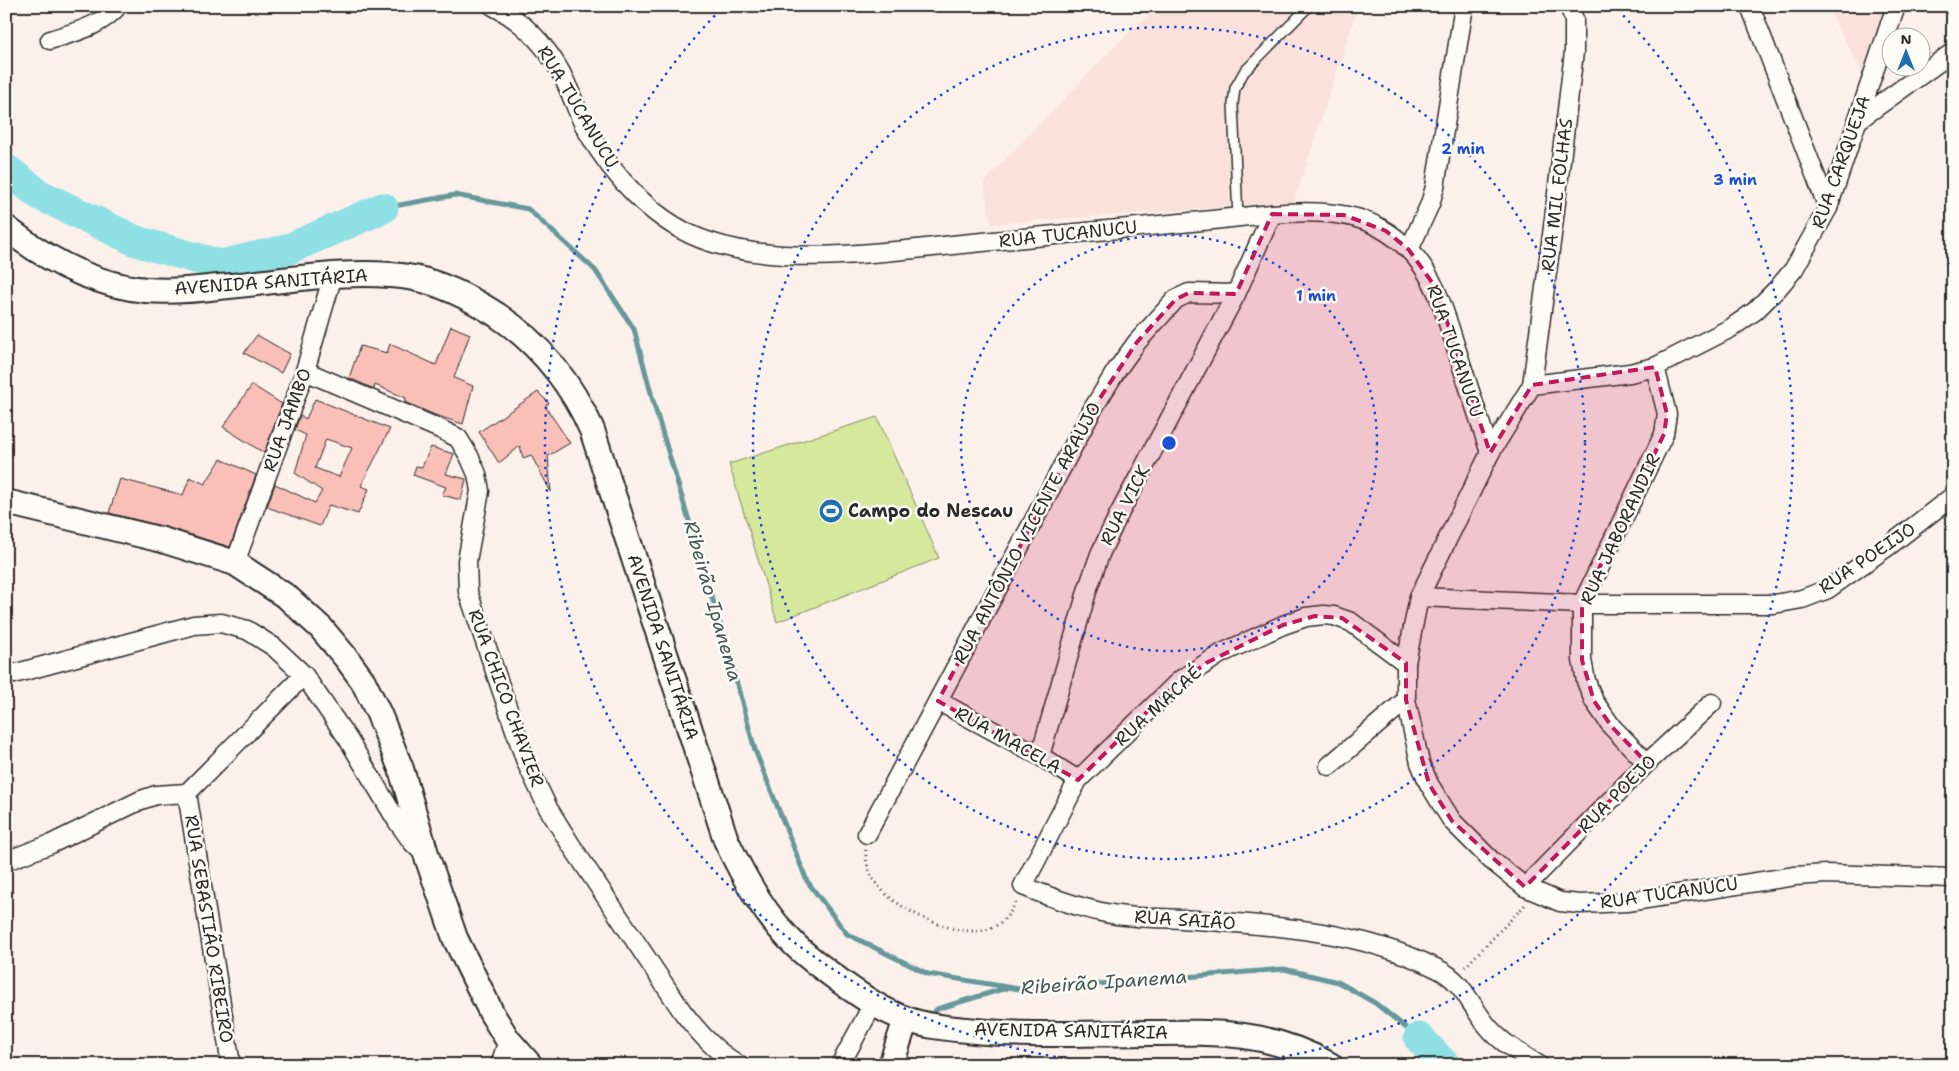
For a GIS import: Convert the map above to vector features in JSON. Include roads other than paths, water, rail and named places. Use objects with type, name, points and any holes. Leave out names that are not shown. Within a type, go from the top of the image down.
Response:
[{"type":"street","points":[[50,40],[94,25],[107,17],[118,6]]},
{"type":"street","name":"RUA TUCANUCU","points":[[493,6],[505,12],[528,30],[547,52],[561,72],[586,128],[606,161],[628,187],[653,210],[683,231],[708,242],[741,251],[791,255],[871,253],[1272,214],[1344,215],[1363,219],[1386,231],[1409,250],[1436,288],[1490,453],[1418,597],[1406,663],[1406,700],[1420,763],[1441,805],[1463,832],[1492,860],[1531,890],[1560,902],[1600,905],[1794,876],[1826,874],[1953,878]]},
{"type":"street","points":[[1409,250],[1436,187],[1464,6]]},
{"type":"street","name":"RUA MIL FOLHAS","points":[[1532,385],[1574,52],[1574,19],[1570,6]]},
{"type":"street","points":[[1750,6],[1828,208]]},
{"type":"street","name":"RUA CARQUEJA","points":[[1532,385],[1630,373],[1655,367],[1731,328],[1755,311],[1778,288],[1794,269],[1828,208],[1896,6]]},
{"type":"street","points":[[1857,121],[1953,52]]},
{"type":"street","name":"RUA VICK","points":[[1040,756],[1088,588],[1100,554],[1118,516],[1236,294],[1272,214]]},
{"type":"street","name":"AVENIDA SANITÁRIA","points":[[6,228],[33,249],[64,266],[97,280],[146,290],[200,289],[334,276],[375,274],[414,278],[452,290],[485,307],[522,332],[558,372],[576,398],[592,430],[726,840],[745,878],[770,916],[795,945],[825,970],[873,1004],[906,1019],[946,1028],[1000,1034],[1212,1032],[1262,1037],[1297,1049],[1330,1065]]},
{"type":"street","name":"RUA JAMBO","points":[[235,563],[305,371],[334,276]]},
{"type":"street","name":"RUA ANTÔNIO VICENTE ARAUJO","points":[[867,834],[1094,407],[1116,371],[1137,342],[1170,304],[1182,295],[1198,293],[1236,294]]},
{"type":"street","name":"RUA JABORANDIR","points":[[1647,763],[1612,727],[1594,701],[1586,681],[1582,660],[1582,604],[1664,434],[1667,414],[1655,367]]},
{"type":"street","name":"RUA CHICO CHAVIER","points":[[305,371],[458,438],[477,474],[480,491],[467,561],[468,592],[533,778],[548,808],[571,845],[682,1011],[712,1047],[739,1065]]},
{"type":"street","points":[[1490,453],[1532,385]]},
{"type":"street","name":"RUA POEIJO","points":[[1418,597],[1582,604],[1774,604],[1802,599],[1828,589],[1890,545],[1953,496]]},
{"type":"street","points":[[6,502],[162,540],[235,563],[287,597],[321,628],[363,681],[393,747],[427,857],[461,952],[479,989],[508,1040],[530,1065]]},
{"type":"street","name":"RUA MACAÉ","points":[[1023,886],[1078,780],[1165,694],[1191,672],[1222,653],[1283,625],[1314,616],[1334,616],[1342,618],[1406,663]]},
{"type":"street","points":[[6,676],[174,630],[207,623],[235,626],[248,630],[274,647],[304,675],[348,739],[396,821],[412,842],[427,857]]},
{"type":"street","points":[[6,861],[51,844],[141,800],[156,795],[187,793],[304,675]]},
{"type":"street","points":[[1329,766],[1406,700]]},
{"type":"street","name":"RUA MACELA","points":[[938,701],[1040,756],[1078,780]]},
{"type":"street","name":"RUA POEJO","points":[[1531,890],[1647,763],[1712,703]]},
{"type":"street","name":"RUA SEBASTIÃO RIBEIRO","points":[[187,793],[231,1065]]},
{"type":"street","name":"RUA SAIÃO","points":[[1023,886],[1068,904],[1118,915],[1251,925],[1348,938],[1372,944],[1424,962],[1454,978],[1476,1012],[1492,1031],[1519,1053],[1538,1065]]},
{"type":"street","points":[[840,1065],[873,1004]]},
{"type":"street","points":[[891,1065],[906,1019]]},
{"type":"street","points":[[500,1065],[508,1040]]},
{"type":"lane","points":[[1238,218],[1233,104],[1235,88],[1244,72],[1309,6]]},
{"type":"waterway","name":"Ribeirão Ipanema","points":[[6,169],[40,195],[136,241],[220,265],[286,250],[383,208]]},
{"type":"waterway","name":"Ribeirão Ipanema","points":[[383,208],[455,195],[528,209],[595,270],[634,329],[655,408],[727,647],[755,750],[807,881],[847,934],[928,974],[1025,990],[1284,969],[1338,982],[1375,1003],[1419,1038]]},
{"type":"waterway","points":[[935,1011],[1006,988]]},
{"type":"waterway","name":"Ribeirão Ipanema","points":[[1419,1038],[1445,1065]]},
{"type":"place","name":"Campo do Nescau","points":[[831,511]]}]
